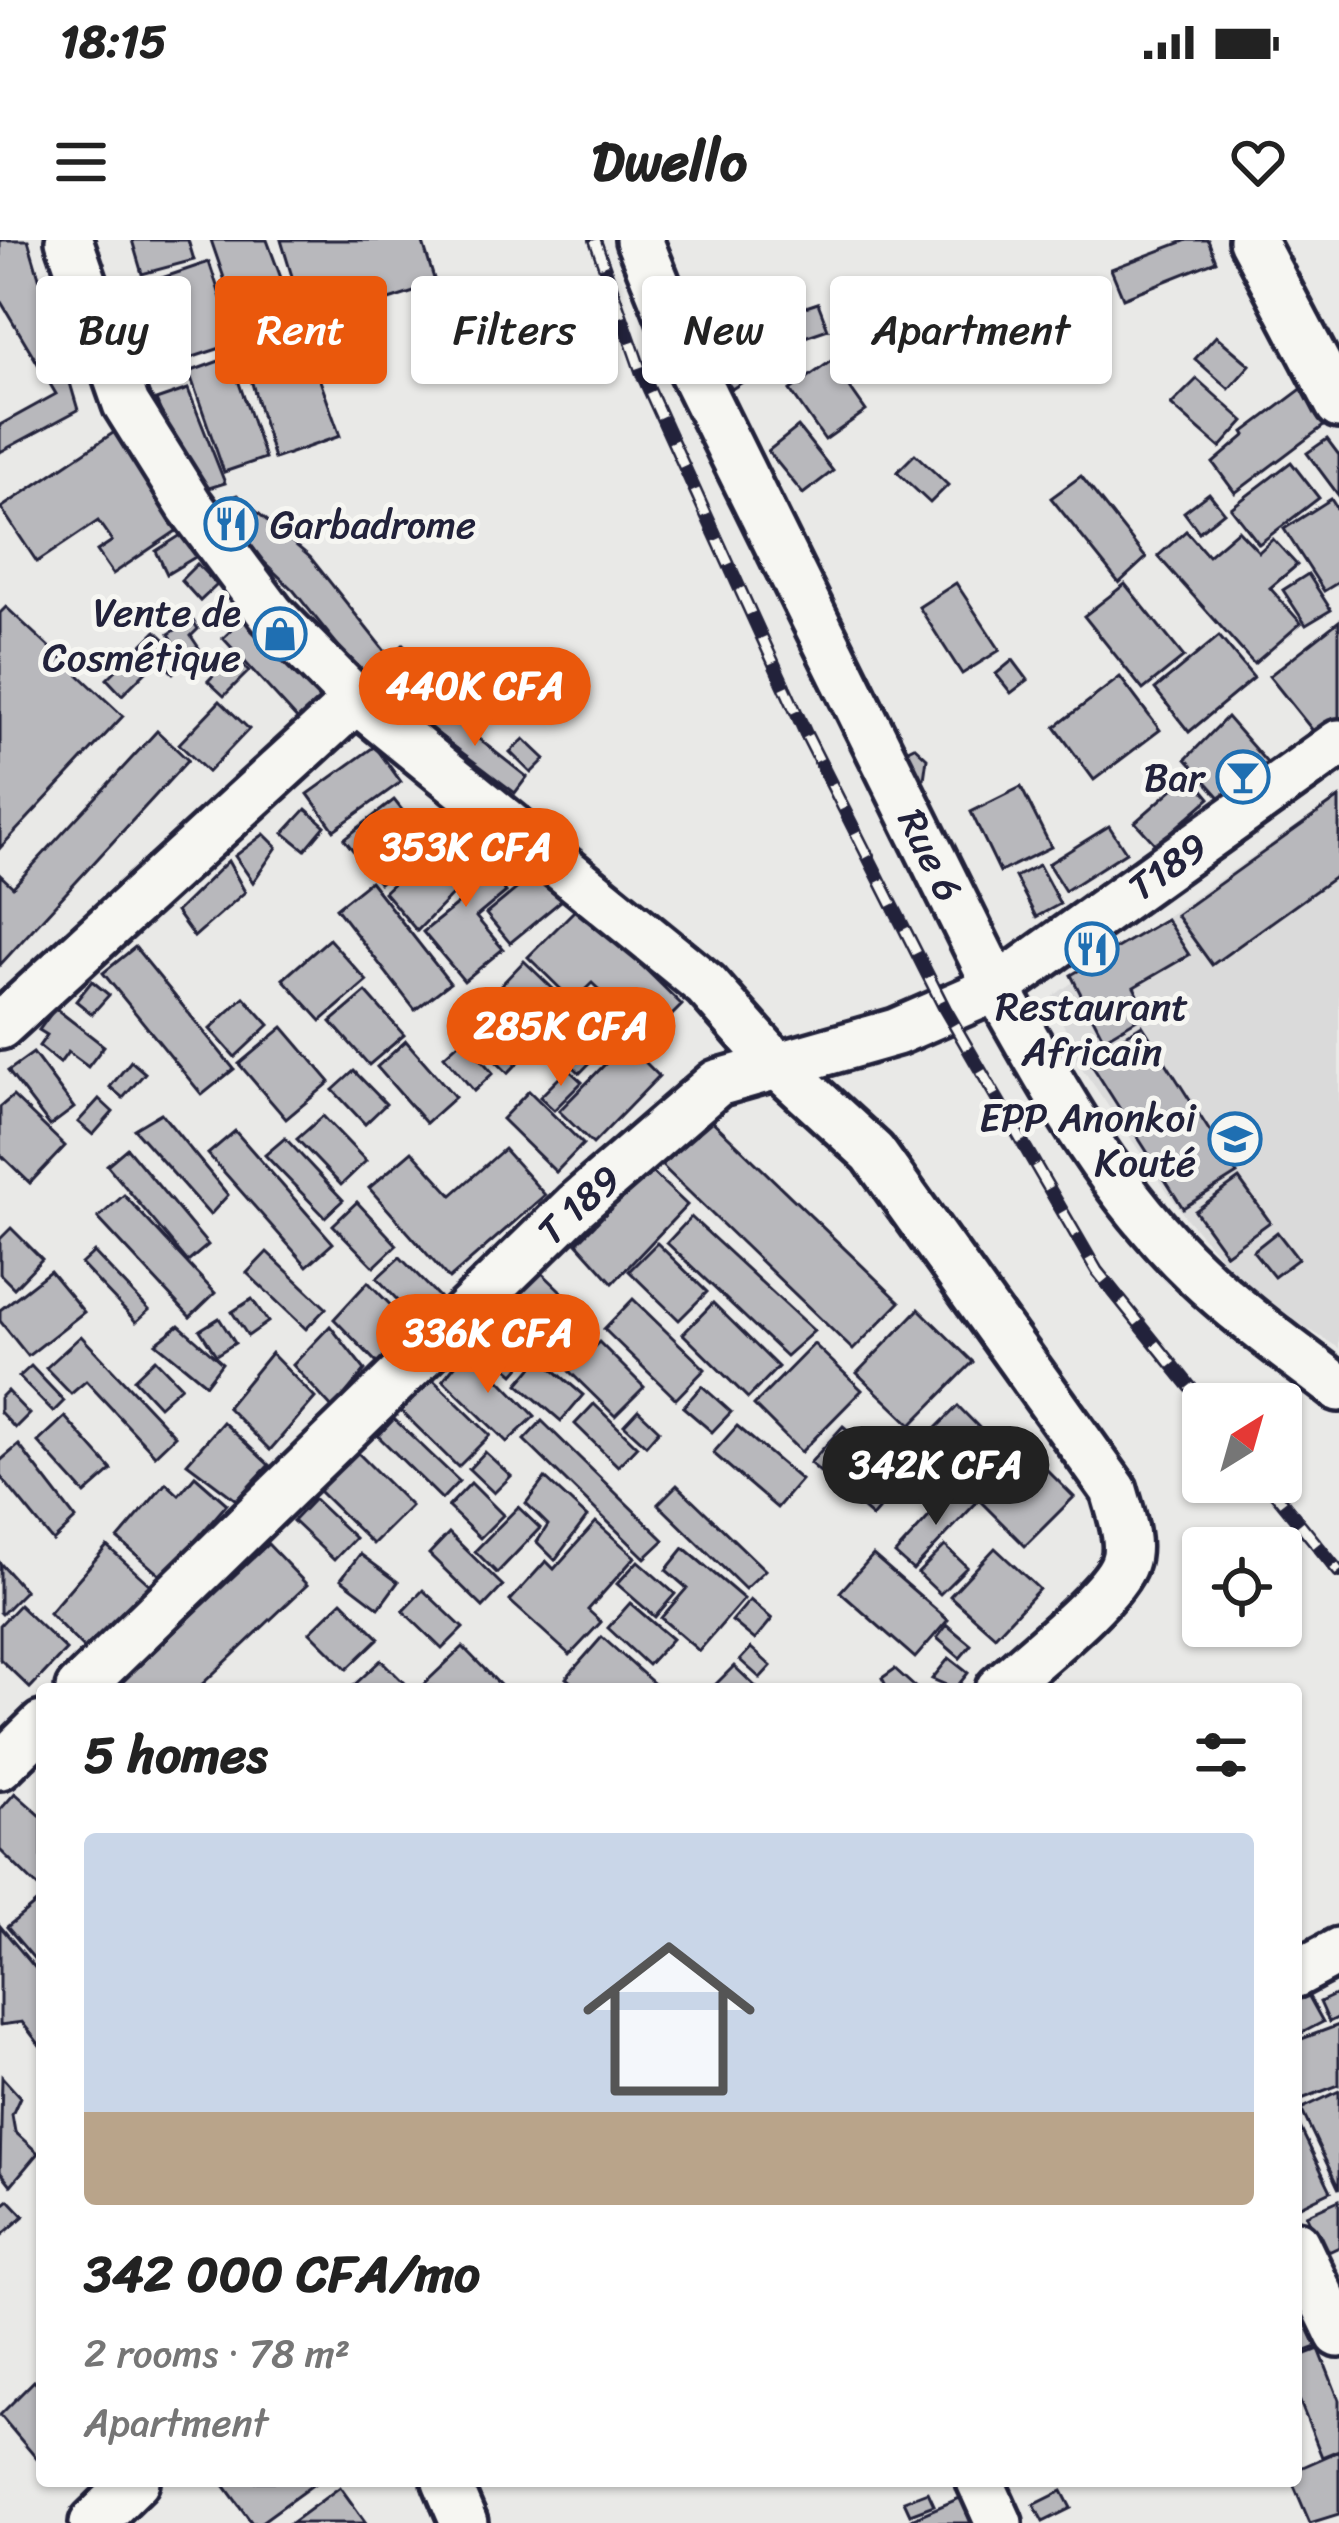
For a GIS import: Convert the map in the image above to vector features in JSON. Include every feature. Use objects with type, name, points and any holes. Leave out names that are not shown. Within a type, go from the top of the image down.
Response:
[{"type":"street","points":[[69,240],[126,404],[190,506],[271,614],[356,700],[706,985],[775,1063],[873,1153],[1114,1490],[1125,1528],[1124,1563],[1084,1611],[1006,1683]]},
{"type":"street","name":"Rue 6","points":[[639,240],[691,369],[997,988],[1114,1181],[1194,1271],[1339,1388]]},
{"type":"street","points":[[1252,240],[1339,405]]},
{"type":"street","points":[[0,1026],[356,700]]},
{"type":"street","name":"T189","points":[[997,988],[1339,743]]},
{"type":"street","name":"T 189","points":[[85,1683],[575,1205],[717,1083],[896,1032],[997,988]]},
{"type":"street","points":[[0,1766],[36,1731]]},
{"type":"street","points":[[1302,1970],[1339,1951]]},
{"type":"street","points":[[1302,2257],[1339,2334]]},
{"type":"street","points":[[93,2523],[130,2487]]},
{"type":"street","points":[[449,2487],[464,2523]]},
{"type":"street","points":[[983,2487],[999,2523]]},
{"type":"shaded area","name":"EPP Anonkoi Kouté","points":[[1339,796],[1339,1348],[1255,1296],[1186,1218],[1077,1061],[1053,996]]},
{"type":"building","points":[[0,240],[28,240],[39,276],[36,360],[0,300]]},
{"type":"building","points":[[132,240],[188,240],[194,260],[142,274]]},
{"type":"building","points":[[211,240],[267,240],[280,276],[223,276]]},
{"type":"building","points":[[281,240],[422,240],[433,276],[411,276],[411,293],[387,301],[387,276],[292,276]]},
{"type":"building","points":[[1187,240],[1208,240],[1216,261],[1123,298],[1111,269]]},
{"type":"building","points":[[209,262],[215,280],[215,350],[191,358],[191,276],[168,276]]},
{"type":"building","points":[[818,303],[828,329],[806,337],[806,307]]},
{"type":"building","points":[[1216,336],[1250,365],[1229,389],[1195,359]]},
{"type":"building","points":[[215,362],[215,384],[239,384],[265,458],[224,472],[191,371]]},
{"type":"building","points":[[830,362],[830,384],[847,384],[866,411],[825,440],[790,390],[806,384],[806,379]]},
{"type":"building","points":[[1197,379],[1244,421],[1220,448],[1171,405]]},
{"type":"building","points":[[50,384],[70,384],[78,410],[0,452],[0,425],[56,394]]},
{"type":"building","points":[[252,384],[321,384],[340,436],[274,459]]},
{"type":"building","points":[[1304,387],[1329,422],[1235,493],[1213,463],[1244,432]]},
{"type":"building","points":[[188,389],[225,483],[193,493],[156,400]]},
{"type":"building","points":[[798,427],[833,471],[803,494],[768,451]]},
{"type":"building","points":[[119,429],[185,525],[113,574],[97,551],[112,541],[98,521],[37,562],[1,508]]},
{"type":"building","points":[[1327,439],[1339,455],[1339,496],[1307,453]]},
{"type":"building","points":[[915,454],[948,485],[930,503],[897,472]]},
{"type":"building","points":[[1291,462],[1319,498],[1259,544],[1231,508]]},
{"type":"building","points":[[1081,476],[1146,558],[1119,583],[1051,498]]},
{"type":"building","points":[[1209,493],[1224,512],[1199,532],[1184,512]]},
{"type":"building","points":[[237,495],[310,557],[387,654],[360,673],[294,591],[207,507]]},
{"type":"building","points":[[1331,499],[1339,512],[1339,582],[1324,591],[1284,529]]},
{"type":"building","points":[[1238,530],[1259,552],[1273,539],[1297,565],[1270,588],[1301,623],[1254,664],[1158,556],[1186,531],[1208,556]]},
{"type":"building","points":[[184,533],[197,556],[167,574],[156,551]]},
{"type":"building","points":[[197,564],[217,585],[200,601],[181,580]]},
{"type":"building","points":[[1308,574],[1331,610],[1306,625],[1283,590]]},
{"type":"building","points":[[956,583],[1000,650],[962,674],[919,607]]},
{"type":"building","points":[[1125,584],[1184,657],[1143,690],[1084,616]]},
{"type":"building","points":[[6,607],[123,716],[0,848],[0,613]]},
{"type":"building","points":[[251,612],[328,696],[300,722],[223,638]]},
{"type":"building","points":[[192,619],[198,629],[191,636],[199,648],[173,673],[162,662],[177,647],[169,634]]},
{"type":"building","points":[[1339,621],[1339,719],[1318,737],[1269,676]]},
{"type":"building","points":[[156,631],[171,646],[122,695],[107,679]]},
{"type":"building","points":[[1219,636],[1254,678],[1189,732],[1155,689]]},
{"type":"building","points":[[403,645],[440,682],[411,711],[374,672]]},
{"type":"building","points":[[233,655],[249,671],[224,696],[208,681]]},
{"type":"building","points":[[1013,660],[1028,680],[1011,693],[996,674]]},
{"type":"building","points":[[1120,677],[1160,730],[1094,780],[1055,727]]},
{"type":"building","points":[[220,701],[249,729],[208,772],[179,744]]},
{"type":"building","points":[[437,706],[527,777],[515,793],[422,722]]},
{"type":"building","points":[[1227,717],[1268,764],[1225,803],[1186,759]]},
{"type":"building","points":[[157,731],[188,760],[0,965],[0,875],[13,887]]},
{"type":"building","points":[[524,739],[545,759],[531,773],[510,752]]},
{"type":"building","points":[[375,746],[401,782],[334,830],[308,794]]},
{"type":"building","points":[[914,746],[927,758],[924,779],[907,787],[892,757]]},
{"type":"building","points":[[1190,774],[1210,798],[1156,845],[1135,822]]},
{"type":"building","points":[[1021,787],[1051,847],[1000,872],[971,812]]},
{"type":"building","points":[[1339,798],[1339,874],[1212,965],[1176,915]]},
{"type":"building","points":[[394,800],[429,844],[379,883],[344,839]]},
{"type":"building","points":[[306,809],[325,826],[305,850],[284,833]]},
{"type":"building","points":[[1109,826],[1126,852],[1065,891],[1048,864]]},
{"type":"building","points":[[454,829],[506,892],[476,917],[503,949],[464,981],[423,932],[470,894],[431,848]]},
{"type":"building","points":[[264,834],[277,847],[253,882],[235,856]]},
{"type":"building","points":[[427,852],[457,890],[417,931],[384,892]]},
{"type":"building","points":[[228,861],[245,892],[194,937],[176,912]]},
{"type":"building","points":[[1039,865],[1060,904],[1036,917],[1015,877]]},
{"type":"building","points":[[543,867],[567,896],[510,943],[486,914]]},
{"type":"building","points":[[370,881],[450,983],[415,1010],[336,908]]},
{"type":"building","points":[[580,905],[682,1005],[649,1038],[592,983],[573,1001],[528,957]]},
{"type":"building","points":[[1166,919],[1189,955],[1134,987],[1147,1013],[1104,1039],[1071,975]]},
{"type":"building","points":[[329,939],[367,981],[321,1021],[283,979]]},
{"type":"building","points":[[135,947],[234,1069],[202,1095],[103,973]]},
{"type":"building","points":[[524,961],[572,1007],[508,1073],[461,1027]]},
{"type":"building","points":[[92,981],[109,995],[92,1014],[76,1001]]},
{"type":"building","points":[[366,992],[404,1035],[369,1065],[331,1022]]},
{"type":"building","points":[[244,997],[269,1025],[235,1057],[210,1029]]},
{"type":"building","points":[[594,999],[624,1028],[580,1073],[550,1044]]},
{"type":"building","points":[[55,1008],[104,1046],[88,1067],[68,1052],[60,1063],[39,1046],[47,1035],[39,1030]]},
{"type":"building","points":[[1142,1025],[1237,1174],[1183,1208],[1088,1059]]},
{"type":"building","points":[[283,1027],[330,1082],[286,1119],[239,1064]]},
{"type":"building","points":[[463,1039],[493,1073],[474,1091],[444,1056]]},
{"type":"building","points":[[406,1041],[455,1097],[426,1123],[377,1067]]},
{"type":"building","points":[[626,1043],[659,1076],[593,1144],[559,1111]]},
{"type":"building","points":[[33,1053],[74,1108],[50,1126],[8,1071]]},
{"type":"building","points":[[131,1061],[145,1073],[123,1098],[110,1087]]},
{"type":"building","points":[[568,1069],[582,1082],[554,1110],[540,1097]]},
{"type":"building","points":[[354,1071],[386,1104],[365,1124],[333,1090]]},
{"type":"building","points":[[529,1091],[583,1144],[556,1172],[502,1119]]},
{"type":"building","points":[[13,1096],[65,1146],[30,1183],[0,1154],[0,1107]]},
{"type":"building","points":[[99,1099],[113,1112],[93,1135],[78,1122]]},
{"type":"building","points":[[161,1113],[228,1195],[210,1215],[134,1129]]},
{"type":"building","points":[[705,1114],[900,1302],[853,1350],[658,1162]]},
{"type":"building","points":[[323,1116],[366,1161],[341,1185],[297,1139]]},
{"type":"building","points":[[235,1131],[333,1243],[307,1266],[208,1154]]},
{"type":"building","points":[[285,1138],[343,1200],[325,1217],[265,1155]]},
{"type":"building","points":[[127,1148],[208,1245],[188,1262],[107,1165]]},
{"type":"building","points":[[504,1149],[545,1195],[449,1279],[369,1188],[412,1151],[452,1195]]},
{"type":"building","points":[[649,1169],[687,1205],[613,1283],[577,1243]]},
{"type":"building","points":[[1239,1179],[1270,1222],[1226,1254],[1195,1211]]},
{"type":"building","points":[[124,1195],[215,1293],[190,1317],[98,1218]]},
{"type":"building","points":[[357,1202],[397,1245],[374,1267],[333,1225]]},
{"type":"building","points":[[691,1217],[814,1331],[786,1356],[667,1243]]},
{"type":"building","points":[[11,1228],[42,1259],[14,1288],[0,1274],[0,1239]]},
{"type":"building","points":[[1277,1232],[1298,1259],[1274,1277],[1253,1251]]},
{"type":"building","points":[[657,1243],[707,1292],[679,1320],[629,1271]]},
{"type":"building","points":[[94,1252],[149,1310],[136,1322],[81,1264]]},
{"type":"building","points":[[267,1252],[326,1308],[306,1329],[247,1273]]},
{"type":"building","points":[[400,1257],[439,1297],[415,1319],[377,1278]]},
{"type":"building","points":[[50,1271],[84,1312],[28,1356],[0,1321],[0,1310]]},
{"type":"building","points":[[540,1271],[586,1315],[563,1338],[518,1294]]},
{"type":"building","points":[[368,1282],[409,1324],[381,1367],[334,1319]]},
{"type":"building","points":[[252,1299],[268,1322],[248,1336],[232,1312]]},
{"type":"building","points":[[633,1299],[705,1369],[676,1399],[604,1329]]},
{"type":"building","points":[[713,1303],[778,1367],[748,1398],[683,1334]]},
{"type":"building","points":[[919,1309],[973,1362],[911,1425],[857,1373]]},
{"type":"building","points":[[505,1312],[541,1343],[514,1374],[478,1343]]},
{"type":"building","points":[[219,1318],[235,1343],[216,1355],[200,1330]]},
{"type":"building","points":[[179,1325],[222,1363],[206,1384],[156,1343]]},
{"type":"building","points":[[330,1326],[365,1370],[333,1409],[293,1365]]},
{"type":"building","points":[[81,1336],[175,1436],[155,1455],[86,1381],[71,1394],[46,1368]]},
{"type":"building","points":[[599,1342],[644,1387],[615,1416],[569,1371]]},
{"type":"building","points":[[814,1344],[862,1390],[801,1452],[754,1405]]},
{"type":"building","points":[[469,1348],[535,1416],[507,1442],[443,1380]]},
{"type":"building","points":[[271,1353],[315,1398],[270,1450],[227,1407]]},
{"type":"building","points":[[540,1358],[583,1395],[561,1421],[518,1384]]},
{"type":"building","points":[[155,1359],[181,1386],[159,1406],[134,1379]]},
{"type":"building","points":[[31,1366],[64,1401],[53,1412],[19,1377]]},
{"type":"building","points":[[426,1373],[490,1435],[458,1467],[395,1405]]},
{"type":"building","points":[[702,1386],[731,1412],[712,1432],[683,1407]]},
{"type":"building","points":[[7,1391],[29,1414],[15,1428],[0,1412],[0,1398]]},
{"type":"building","points":[[594,1404],[637,1446],[618,1466],[575,1424]]},
{"type":"building","points":[[958,1406],[1005,1454],[972,1486],[925,1439]]},
{"type":"building","points":[[638,1410],[659,1430],[646,1445],[624,1425]]},
{"type":"building","points":[[65,1417],[112,1470],[85,1494],[38,1442]]},
{"type":"building","points":[[394,1419],[459,1481],[442,1499],[378,1436]]},
{"type":"building","points":[[542,1421],[664,1540],[645,1558],[524,1440]]},
{"type":"building","points":[[223,1422],[269,1465],[236,1500],[187,1463]]},
{"type":"building","points":[[737,1426],[801,1480],[777,1508],[713,1453]]},
{"type":"building","points":[[843,1426],[905,1479],[872,1517],[810,1463]]},
{"type":"building","points":[[19,1445],[76,1519],[53,1541],[0,1476],[0,1461]]},
{"type":"building","points":[[1027,1450],[1074,1497],[1025,1546],[978,1499]]},
{"type":"building","points":[[356,1451],[411,1506],[373,1544],[317,1489]]},
{"type":"building","points":[[485,1452],[511,1476],[494,1493],[469,1469]]},
{"type":"building","points":[[195,1476],[227,1504],[163,1578],[118,1539],[166,1483],[179,1495]]},
{"type":"building","points":[[545,1478],[587,1517],[555,1560],[537,1542],[548,1525],[526,1503]]},
{"type":"building","points":[[471,1483],[503,1515],[480,1538],[448,1507]]},
{"type":"building","points":[[677,1485],[765,1570],[745,1589],[658,1504]]},
{"type":"building","points":[[957,1486],[976,1503],[913,1570],[895,1554]]},
{"type":"building","points":[[314,1499],[355,1538],[334,1560],[293,1521]]},
{"type":"building","points":[[518,1507],[540,1528],[497,1573],[475,1551]]},
{"type":"building","points":[[596,1522],[635,1557],[588,1610],[601,1622],[570,1655],[510,1601],[546,1561],[554,1569]]},
{"type":"building","points":[[449,1533],[503,1586],[483,1607],[429,1554]]},
{"type":"building","points":[[268,1544],[307,1585],[203,1683],[120,1683]]},
{"type":"building","points":[[107,1546],[150,1585],[89,1654],[49,1613]]},
{"type":"building","points":[[945,1546],[967,1567],[940,1594],[918,1573]]},
{"type":"building","points":[[684,1548],[744,1599],[699,1651],[661,1618],[687,1588],[666,1570]]},
{"type":"building","points":[[995,1548],[1039,1589],[995,1636],[950,1596]]},
{"type":"building","points":[[360,1554],[398,1582],[379,1608],[341,1579]]},
{"type":"building","points":[[873,1555],[948,1620],[915,1658],[840,1592]]},
{"type":"building","points":[[638,1561],[675,1594],[655,1617],[617,1584]]},
{"type":"building","points":[[0,1563],[25,1591],[2,1614],[0,1612]]},
{"type":"building","points":[[423,1590],[463,1628],[442,1649],[403,1611]]},
{"type":"building","points":[[750,1600],[772,1619],[755,1640],[732,1621]]},
{"type":"building","points":[[342,1601],[379,1638],[347,1669],[310,1632]]},
{"type":"building","points":[[630,1603],[672,1639],[648,1665],[608,1628]]},
{"type":"building","points":[[19,1605],[66,1650],[30,1688],[0,1659],[0,1625]]},
{"type":"building","points":[[947,1625],[971,1645],[960,1658],[937,1638]]},
{"type":"building","points":[[602,1637],[653,1683],[572,1683],[566,1678]]},
{"type":"building","points":[[463,1647],[498,1683],[425,1683]]},
{"type":"building","points":[[751,1648],[771,1666],[760,1678],[740,1660]]},
{"type":"building","points":[[949,1658],[968,1673],[960,1683],[932,1679]]},
{"type":"building","points":[[381,1660],[404,1683],[356,1683]]},
{"type":"building","points":[[734,1666],[752,1683],[717,1683]]},
{"type":"building","points":[[895,1669],[910,1683],[885,1683],[882,1678]]},
{"type":"building","points":[[15,1793],[36,1812],[36,1885],[0,1850],[0,1810]]},
{"type":"building","points":[[36,1903],[36,1961],[7,1927]]},
{"type":"building","points":[[0,1926],[36,1969],[36,2040],[22,2022],[0,2025]]},
{"type":"building","points":[[1307,1993],[1323,2022],[1302,2033],[1302,1996]]},
{"type":"building","points":[[1339,1993],[1339,2017],[1329,2022],[1320,2002]]},
{"type":"building","points":[[1339,2025],[1339,2085],[1302,2099],[1302,2039]]},
{"type":"building","points":[[2,2077],[20,2097],[12,2115],[15,2132],[36,2155],[11,2185],[0,2171]]},
{"type":"building","points":[[1339,2091],[1339,2189],[1302,2111]]},
{"type":"building","points":[[1302,2131],[1331,2191],[1302,2205]]},
{"type":"building","points":[[9,2200],[24,2216],[0,2237],[0,2207]]},
{"type":"building","points":[[1339,2200],[1339,2247],[1324,2254],[1306,2215]]},
{"type":"building","points":[[1302,2310],[1317,2347],[1302,2353]]},
{"type":"building","points":[[1319,2349],[1339,2400],[1339,2450],[1322,2457],[1302,2407],[1302,2356]]},
{"type":"building","points":[[34,2381],[36,2458],[0,2415]]},
{"type":"building","points":[[1339,2451],[1339,2514],[1310,2523],[1295,2487],[1302,2487],[1302,2467]]},
{"type":"building","points":[[225,2487],[310,2487],[260,2523],[252,2523]]},
{"type":"building","points":[[340,2487],[366,2523],[291,2523]]},
{"type":"building","points":[[1062,2491],[1071,2508],[1043,2522],[1034,2505]]},
{"type":"building","points":[[928,2492],[934,2505],[910,2514],[904,2501]]},
{"type":"building","points":[[962,2497],[972,2523],[912,2523],[911,2519]]},
{"type":"railway","points":[[595,240],[642,374],[806,734],[945,1009],[1097,1271],[1187,1383]]},
{"type":"railway","points":[[1283,1503],[1339,1572]]},
{"type":"place","name":"Garbadrome","points":[[231,524]]},
{"type":"place","name":"Vente de Cosmétique","points":[[280,634]]},
{"type":"place","name":"Bar","points":[[1243,777]]},
{"type":"place","name":"Restaurant Africain","points":[[1092,949]]},
{"type":"place","name":"EPP Anonkoi Kouté","points":[[1235,1139]]}]
